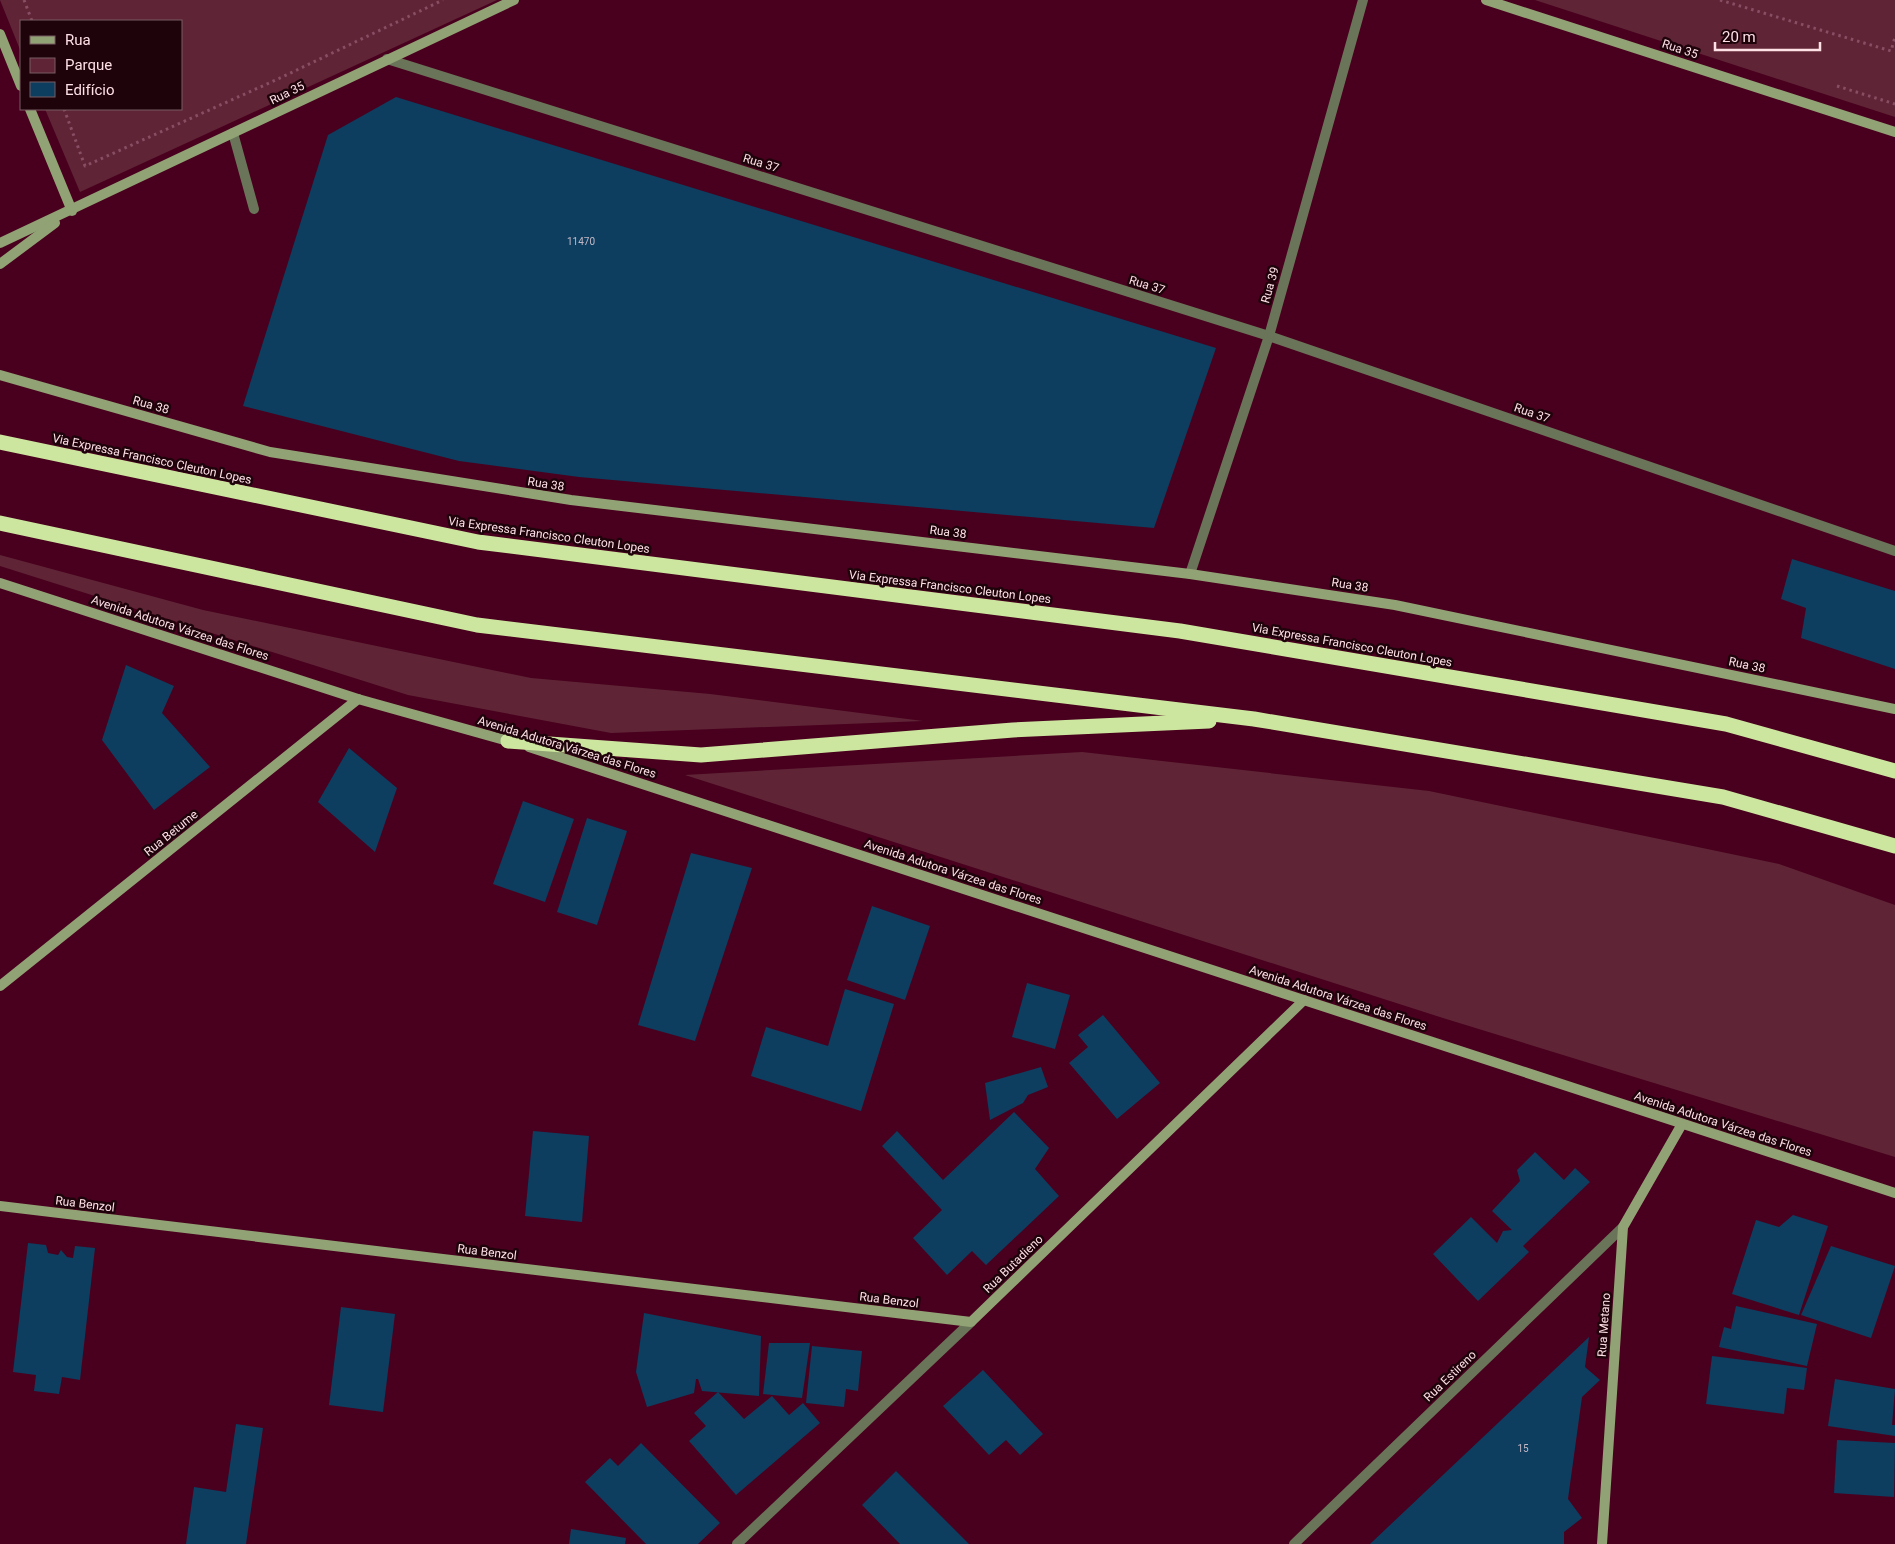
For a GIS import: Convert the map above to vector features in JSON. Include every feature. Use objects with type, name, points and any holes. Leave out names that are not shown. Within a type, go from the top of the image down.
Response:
[{"type":"highway","name":"Via Expressa Francisco Cleuton Lopes","points":[[0,442],[478,542],[1180,631],[1726,724],[1895,771]]},
{"type":"highway","points":[[0,523],[476,625],[1254,719],[1723,797],[1895,846]]},
{"type":"highway","points":[[508,740],[701,754],[1013,730],[1254,719]]},
{"type":"street","name":"Rua 35","points":[[0,243],[514,0]]},
{"type":"street","name":"Rua 39","points":[[1190,574],[1269,336],[1363,0]]},
{"type":"street","name":"Rua 35","points":[[1486,0],[1895,132]]},
{"type":"street","points":[[0,34],[20,84]]},
{"type":"street","name":"Rua 37","points":[[387,59],[1269,336],[1895,551]]},
{"type":"street","points":[[30,110],[72,210]]},
{"type":"street","points":[[233,132],[254,209]]},
{"type":"street","name":"Rua 35","points":[[0,264],[72,210]]},
{"type":"street","name":"Rua 38","points":[[0,375],[270,452],[571,500],[1190,574],[1395,605],[1895,709]]},
{"type":"street","name":"Avenida Adutora Várzea das Flores","points":[[0,583],[358,699],[508,740],[604,770],[1895,1194]]},
{"type":"street","name":"Rua Betume","points":[[0,986],[358,699]]},
{"type":"street","name":"Rua Butadieno","points":[[737,1544],[971,1322],[1304,1000]]},
{"type":"street","name":"Rua Metano","points":[[1602,1544],[1623,1227],[1682,1124]]},
{"type":"street","name":"Rua Benzol","points":[[0,1206],[971,1322]]},
{"type":"street","name":"Rua Estireno","points":[[1294,1544],[1623,1227]]},
{"type":"path","points":[[24,0],[32,20]]},
{"type":"path","points":[[64,110],[85,166],[278,79],[443,0]]},
{"type":"path","points":[[1720,0],[1891,51],[1895,36]]},
{"type":"green space","points":[[0,0],[497,0],[80,192],[45,110],[182,110],[182,20],[20,20],[20,50]]},
{"type":"green space","points":[[1535,0],[1895,0],[1895,117]]},
{"type":"green space","points":[[0,555],[203,610],[531,678],[710,694],[923,721],[611,733],[408,695],[0,566]]},
{"type":"green space","points":[[1082,752],[1429,791],[1779,864],[1895,905],[1895,1157],[1443,1018],[685,775]]},
{"type":"building","points":[[396,97],[1216,348],[1154,528],[579,477],[459,461],[243,406],[328,135]]},
{"type":"building","points":[[1792,559],[1895,591],[1895,669],[1801,638],[1806,608],[1781,599]]},
{"type":"building","points":[[126,665],[174,686],[162,713],[210,767],[154,810],[102,740]]},
{"type":"building","points":[[349,748],[397,788],[375,852],[318,802]]},
{"type":"building","points":[[523,801],[574,819],[545,902],[493,884]]},
{"type":"building","points":[[587,818],[627,831],[597,925],[557,912]]},
{"type":"building","points":[[691,853],[752,868],[695,1041],[638,1025]]},
{"type":"building","points":[[872,906],[930,926],[905,1000],[847,980]]},
{"type":"building","points":[[1027,983],[1070,995],[1055,1049],[1012,1037]]},
{"type":"building","points":[[845,989],[894,1004],[861,1111],[751,1076],[766,1027],[828,1046]]},
{"type":"building","points":[[1103,1015],[1160,1083],[1117,1119],[1069,1063],[1088,1047],[1078,1035]]},
{"type":"building","points":[[1041,1067],[1048,1087],[1028,1095],[1023,1103],[990,1120],[985,1083]]},
{"type":"building","points":[[1014,1112],[1049,1148],[1035,1169],[1059,1196],[986,1265],[972,1251],[947,1275],[913,1238],[942,1210],[882,1146],[897,1131],[943,1180]]},
{"type":"building","points":[[533,1131],[589,1136],[582,1222],[525,1216]]},
{"type":"building","points":[[1535,1152],[1564,1180],[1575,1168],[1590,1182],[1523,1246],[1529,1252],[1478,1301],[1433,1254],[1471,1217],[1497,1243],[1503,1231],[1512,1230],[1492,1211],[1520,1181],[1517,1170]]},
{"type":"building","points":[[1793,1215],[1828,1226],[1799,1315],[1732,1294],[1756,1220],[1779,1227]]},
{"type":"building","points":[[28,1243],[46,1245],[48,1253],[58,1255],[61,1250],[67,1257],[73,1258],[75,1246],[95,1248],[80,1380],[62,1377],[59,1394],[34,1391],[36,1375],[13,1372]]},
{"type":"building","points":[[1831,1246],[1895,1266],[1871,1338],[1801,1315]]},
{"type":"building","points":[[1736,1306],[1817,1324],[1807,1366],[1719,1347],[1724,1327],[1731,1329]]},
{"type":"building","points":[[341,1307],[395,1314],[383,1412],[329,1405]]},
{"type":"building","points":[[644,1313],[761,1336],[759,1396],[702,1391],[698,1379],[696,1379],[694,1393],[647,1407],[636,1372]]},
{"type":"building","points":[[1589,1337],[1585,1367],[1600,1380],[1582,1397],[1568,1499],[1582,1518],[1564,1532],[1564,1544],[1370,1544]]},
{"type":"building","points":[[769,1343],[810,1343],[802,1398],[763,1394]]},
{"type":"building","points":[[812,1346],[862,1351],[858,1391],[846,1389],[844,1407],[806,1403]]},
{"type":"building","points":[[1712,1356],[1807,1368],[1804,1390],[1787,1388],[1784,1414],[1706,1404]]},
{"type":"building","points":[[983,1370],[1043,1434],[1020,1455],[1006,1440],[989,1455],[943,1406]]},
{"type":"building","points":[[1835,1379],[1895,1389],[1892,1425],[1895,1425],[1895,1436],[1828,1426]]},
{"type":"building","points":[[718,1392],[744,1419],[772,1396],[789,1415],[803,1403],[820,1423],[736,1495],[689,1441],[706,1426],[694,1413]]},
{"type":"building","points":[[236,1424],[263,1428],[246,1544],[186,1544],[194,1487],[226,1492]]},
{"type":"building","points":[[1837,1440],[1895,1443],[1894,1497],[1834,1493]]},
{"type":"building","points":[[641,1443],[720,1523],[698,1544],[646,1544],[585,1482],[610,1458],[618,1466]]},
{"type":"building","points":[[896,1471],[969,1544],[900,1544],[862,1505]]},
{"type":"building","points":[[571,1529],[626,1538],[625,1544],[569,1544]]}]
